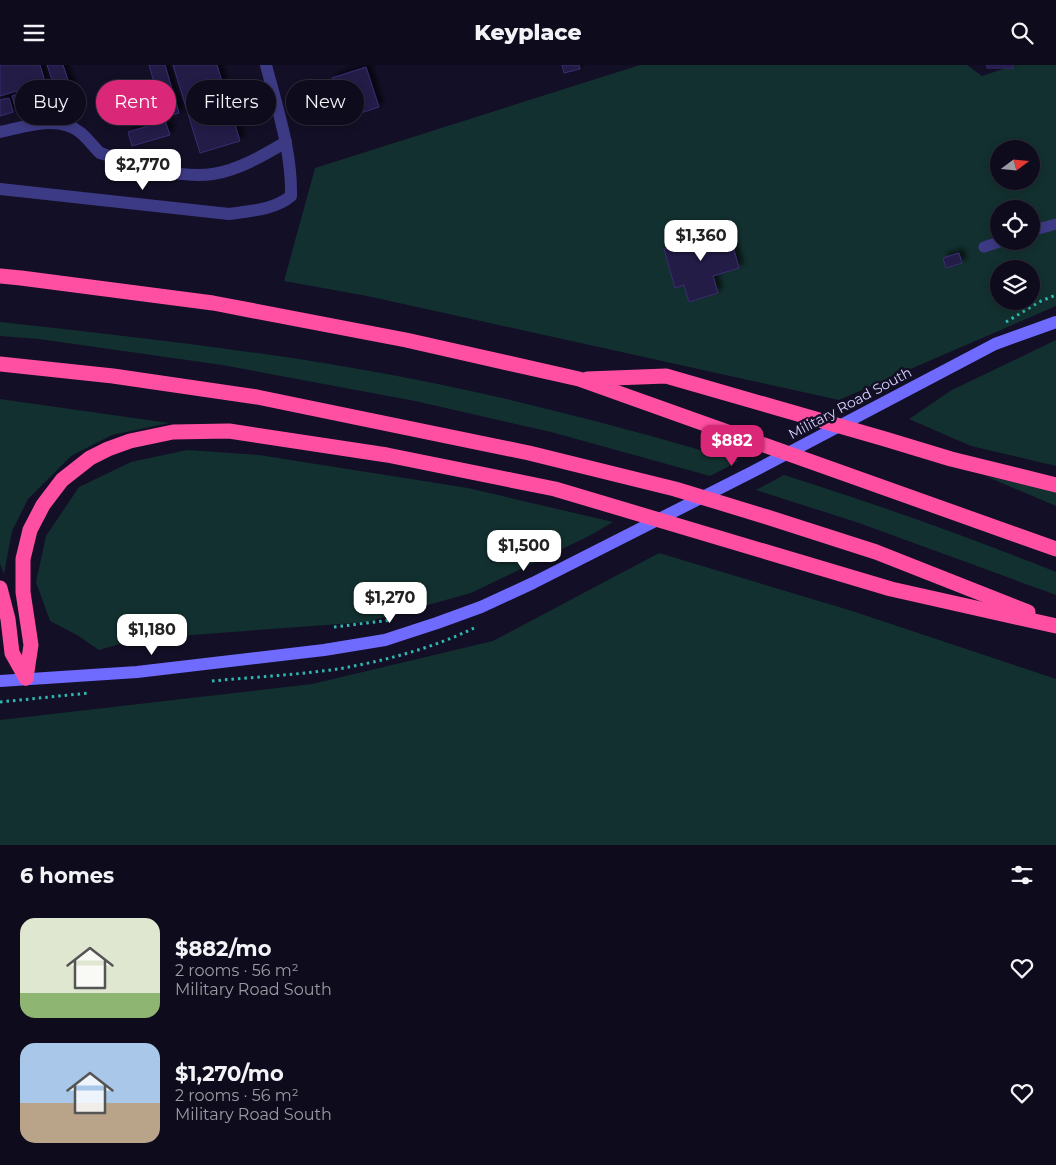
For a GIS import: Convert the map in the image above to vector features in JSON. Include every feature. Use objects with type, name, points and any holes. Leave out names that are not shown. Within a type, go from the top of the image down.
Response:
[{"type":"highway","points":[[0,277],[21,278],[222,304],[406,340],[578,379],[1056,549]]},
{"type":"highway","points":[[0,364],[113,376],[257,397],[529,453],[675,489],[876,552],[1056,625]]},
{"type":"highway","points":[[578,379],[666,377],[951,459],[1056,485]]},
{"type":"highway","points":[[26,678],[31,645],[23,592],[23,559],[30,530],[43,505],[62,480],[90,458],[130,441],[173,432],[229,431],[387,455],[555,489],[891,589],[1056,625]]},
{"type":"highway","points":[[0,588],[8,619],[12,653],[26,678]]},
{"type":"main road","name":"Military Road South","points":[[0,681],[147,671],[297,654],[385,640],[481,607],[752,472],[995,344],[1056,321]]},
{"type":"street","points":[[0,189],[229,214],[260,210],[283,203],[290,196],[291,177],[286,142],[266,65]]},
{"type":"street","points":[[0,132],[42,123],[57,123],[80,132],[100,153],[175,173],[192,175],[213,173],[237,167],[266,154],[286,142]]},
{"type":"lane","points":[[1040,228],[1056,224]]},
{"type":"lane","points":[[984,247],[990,245]]},
{"type":"path","points":[[334,627],[339,626]]},
{"type":"green space","points":[[640,65],[967,65],[982,76],[1015,65],[1056,65],[1056,306],[839,400],[367,296],[284,281],[315,168]]},
{"type":"green space","points":[[0,322],[221,348],[402,377],[548,409],[739,461],[710,476],[551,432],[415,401],[222,365],[39,339],[0,336]]},
{"type":"green space","points":[[1056,340],[1056,466],[971,446],[909,419],[952,390]]},
{"type":"green space","points":[[0,399],[169,423],[112,435],[71,456],[28,499],[12,531],[4,574],[0,564]]},
{"type":"green space","points":[[187,450],[259,455],[468,488],[613,522],[589,536],[471,593],[367,622],[137,639],[99,650],[77,635],[50,621],[36,582],[46,536],[79,487],[131,462]]},
{"type":"green space","points":[[784,475],[921,521],[1056,572],[1056,595],[859,523],[756,490]]},
{"type":"green space","points":[[985,476],[1056,491],[1056,506]]},
{"type":"green space","points":[[659,553],[849,610],[1056,679],[1056,845],[0,845],[0,720],[312,684],[493,641]]},
{"type":"building","points":[[0,65],[40,65],[44,80],[15,80],[15,91],[0,96]]},
{"type":"building","points":[[47,65],[63,65],[68,80],[52,80]]},
{"type":"building","points":[[149,65],[165,65],[169,80],[153,80]]},
{"type":"building","points":[[173,65],[217,65],[222,80],[186,80],[186,107]]},
{"type":"building","points":[[562,65],[579,65],[580,69],[564,73]]},
{"type":"building","points":[[987,65],[1013,65],[1013,68],[987,68]]},
{"type":"building","points":[[366,67],[379,107],[364,112],[364,80],[333,80],[332,78]]},
{"type":"building","points":[[15,95],[15,106],[12,96]]},
{"type":"building","points":[[9,98],[13,112],[0,116],[0,100]]},
{"type":"building","points":[[176,102],[179,113],[176,114]]},
{"type":"building","points":[[152,125],[166,125],[170,135],[132,146],[128,132]]},
{"type":"building","points":[[191,125],[235,125],[240,141],[200,153]]},
{"type":"building","points":[[728,229],[739,268],[713,276],[718,293],[689,302],[684,285],[675,288],[664,249],[677,245],[674,237],[697,230],[699,237]]},
{"type":"building","points":[[959,253],[962,263],[946,268],[943,258]]}]
